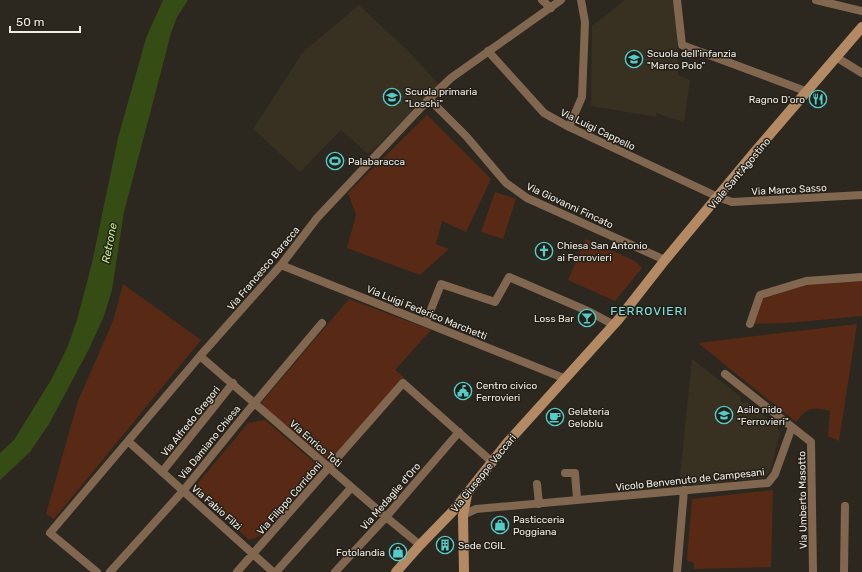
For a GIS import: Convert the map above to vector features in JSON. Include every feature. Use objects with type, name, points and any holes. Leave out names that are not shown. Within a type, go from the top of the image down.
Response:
[{"type":"main road","name":"Viale Sant'Agostino","points":[[616,322],[665,260],[862,27]]},
{"type":"main road","name":"Via Giuseppe Vaccari","points":[[396,572],[420,544],[452,511],[491,461],[616,322]]},
{"type":"main road","points":[[464,572],[462,515],[467,493]]},
{"type":"main road","points":[[452,511],[462,515]]},
{"type":"street","points":[[542,0],[551,8]]},
{"type":"street","name":"Via Francesco Baracca","points":[[97,572],[50,533],[129,442],[200,356],[281,265],[317,218],[429,99],[451,78],[561,0]]},
{"type":"street","points":[[569,127],[582,97],[585,22],[581,0]]},
{"type":"street","points":[[677,0],[682,45],[808,92]]},
{"type":"street","points":[[816,0],[862,11]]},
{"type":"street","name":"Via Luigi Cappello","points":[[488,51],[544,113],[569,127],[718,197]]},
{"type":"street","points":[[836,57],[862,72]]},
{"type":"street","name":"Via Giovanni Fincato","points":[[429,99],[466,136],[506,183],[527,198],[665,260]]},
{"type":"street","name":"Via Marco Sasso","points":[[718,197],[732,202],[862,195]]},
{"type":"street","name":"Via Luigi Federico Marchetti","points":[[281,265],[566,379]]},
{"type":"street","points":[[426,322],[441,284],[495,302],[509,277],[616,322]]},
{"type":"street","points":[[750,324],[760,295],[806,281],[862,277]]},
{"type":"street","name":"Via Damiano Chiesa","points":[[110,572],[183,491],[254,402],[322,323]]},
{"type":"street","name":"Via Enrico Toti","points":[[200,356],[233,383],[386,518],[420,544]]},
{"type":"street","name":"Via Umberto Masotto","points":[[725,374],[812,442],[813,572]]},
{"type":"street","name":"Via Alfredo Gregori","points":[[162,472],[233,383]]},
{"type":"street","name":"Via Filippo Corridoni","points":[[238,572],[403,383],[459,432]]},
{"type":"street","name":"Vicolo Benvenuto de Campesani","points":[[462,515],[476,509],[768,483],[775,474],[792,427]]},
{"type":"street","points":[[459,432],[491,461]]},
{"type":"street","name":"Via Medaglie d'Oro","points":[[335,572],[386,518],[459,432]]},
{"type":"street","name":"Via Fabio Filzi","points":[[129,442],[275,572]]},
{"type":"street","points":[[565,473],[575,472],[577,499]]},
{"type":"street","points":[[537,484],[539,504]]},
{"type":"street","points":[[275,572],[351,488]]},
{"type":"street","points":[[677,572],[684,490]]},
{"type":"street","points":[[844,572],[845,506]]},
{"type":"shaded area","name":"Scuola dell'infanzia \"Marco Polo\"","points":[[625,0],[676,0],[678,75],[690,80],[684,122],[657,113],[656,117],[591,106],[592,26]]},
{"type":"shaded area","points":[[359,5],[407,50],[439,84],[371,152],[367,153],[341,130],[300,172],[253,129],[303,52]]},
{"type":"shaded area","points":[[427,115],[491,179],[466,232],[442,221],[436,244],[449,249],[420,275],[347,248],[356,215],[348,193]]},
{"type":"shaded area","points":[[495,192],[516,199],[503,239],[481,232]]},
{"type":"shaded area","points":[[586,239],[635,261],[642,268],[615,301],[568,280]]},
{"type":"shaded area","points":[[862,277],[862,316],[787,323],[750,324],[760,295],[806,281]]},
{"type":"shaded area","points":[[123,284],[201,340],[54,519],[46,514],[78,401],[113,321]]},
{"type":"shaded area","points":[[349,299],[431,330],[395,370],[404,377],[330,463],[263,406],[262,402]]},
{"type":"shaded area","points":[[857,324],[839,441],[828,436],[830,411],[810,409],[796,422],[698,343]]},
{"type":"shaded area","name":"Asilo nido \"Ferrovieri\"","points":[[692,359],[741,397],[740,401],[743,403],[747,402],[777,426],[780,433],[770,472],[763,478],[679,486]]},
{"type":"shaded area","points":[[265,420],[315,463],[314,474],[260,536],[249,540],[198,493],[198,483],[248,423]]},
{"type":"shaded area","points":[[773,490],[771,567],[694,569],[694,563],[687,560],[692,499]]},
{"type":"water","name":"Retrone","points":[[163,0],[188,0],[177,17],[171,33],[124,212],[112,290],[104,316],[89,349],[49,424],[30,452],[0,480],[0,453],[14,440],[51,380],[67,348],[77,320],[92,263],[118,138],[146,38]]},
{"type":"place","name":"Scuola dell'infanzia \"Marco Polo\"","points":[[634,59]]},
{"type":"place","name":"Scuola primaria \"Loschi\"","points":[[392,97]]},
{"type":"place","name":"Ragno D'oro","points":[[818,99]]},
{"type":"place","name":"Palabaracca","points":[[335,161]]},
{"type":"place","name":"Chiesa San Antonio ai Ferrovieri","points":[[544,251]]},
{"type":"place","name":"Loss Bar","points":[[587,318]]},
{"type":"place","name":"Centro civico Ferrovieri","points":[[463,391]]},
{"type":"place","name":"Asilo nido \"Ferrovieri\"","points":[[724,415]]},
{"type":"place","name":"Gelateria Geloblu","points":[[555,417]]},
{"type":"place","name":"Pasticceria Poggiana","points":[[500,525]]},
{"type":"place","name":"Sede CGIL","points":[[445,545]]},
{"type":"place","name":"Fotolandia","points":[[398,552]]},
{"type":"district","name":"FERROVIERI","points":[[649,311]]}]
